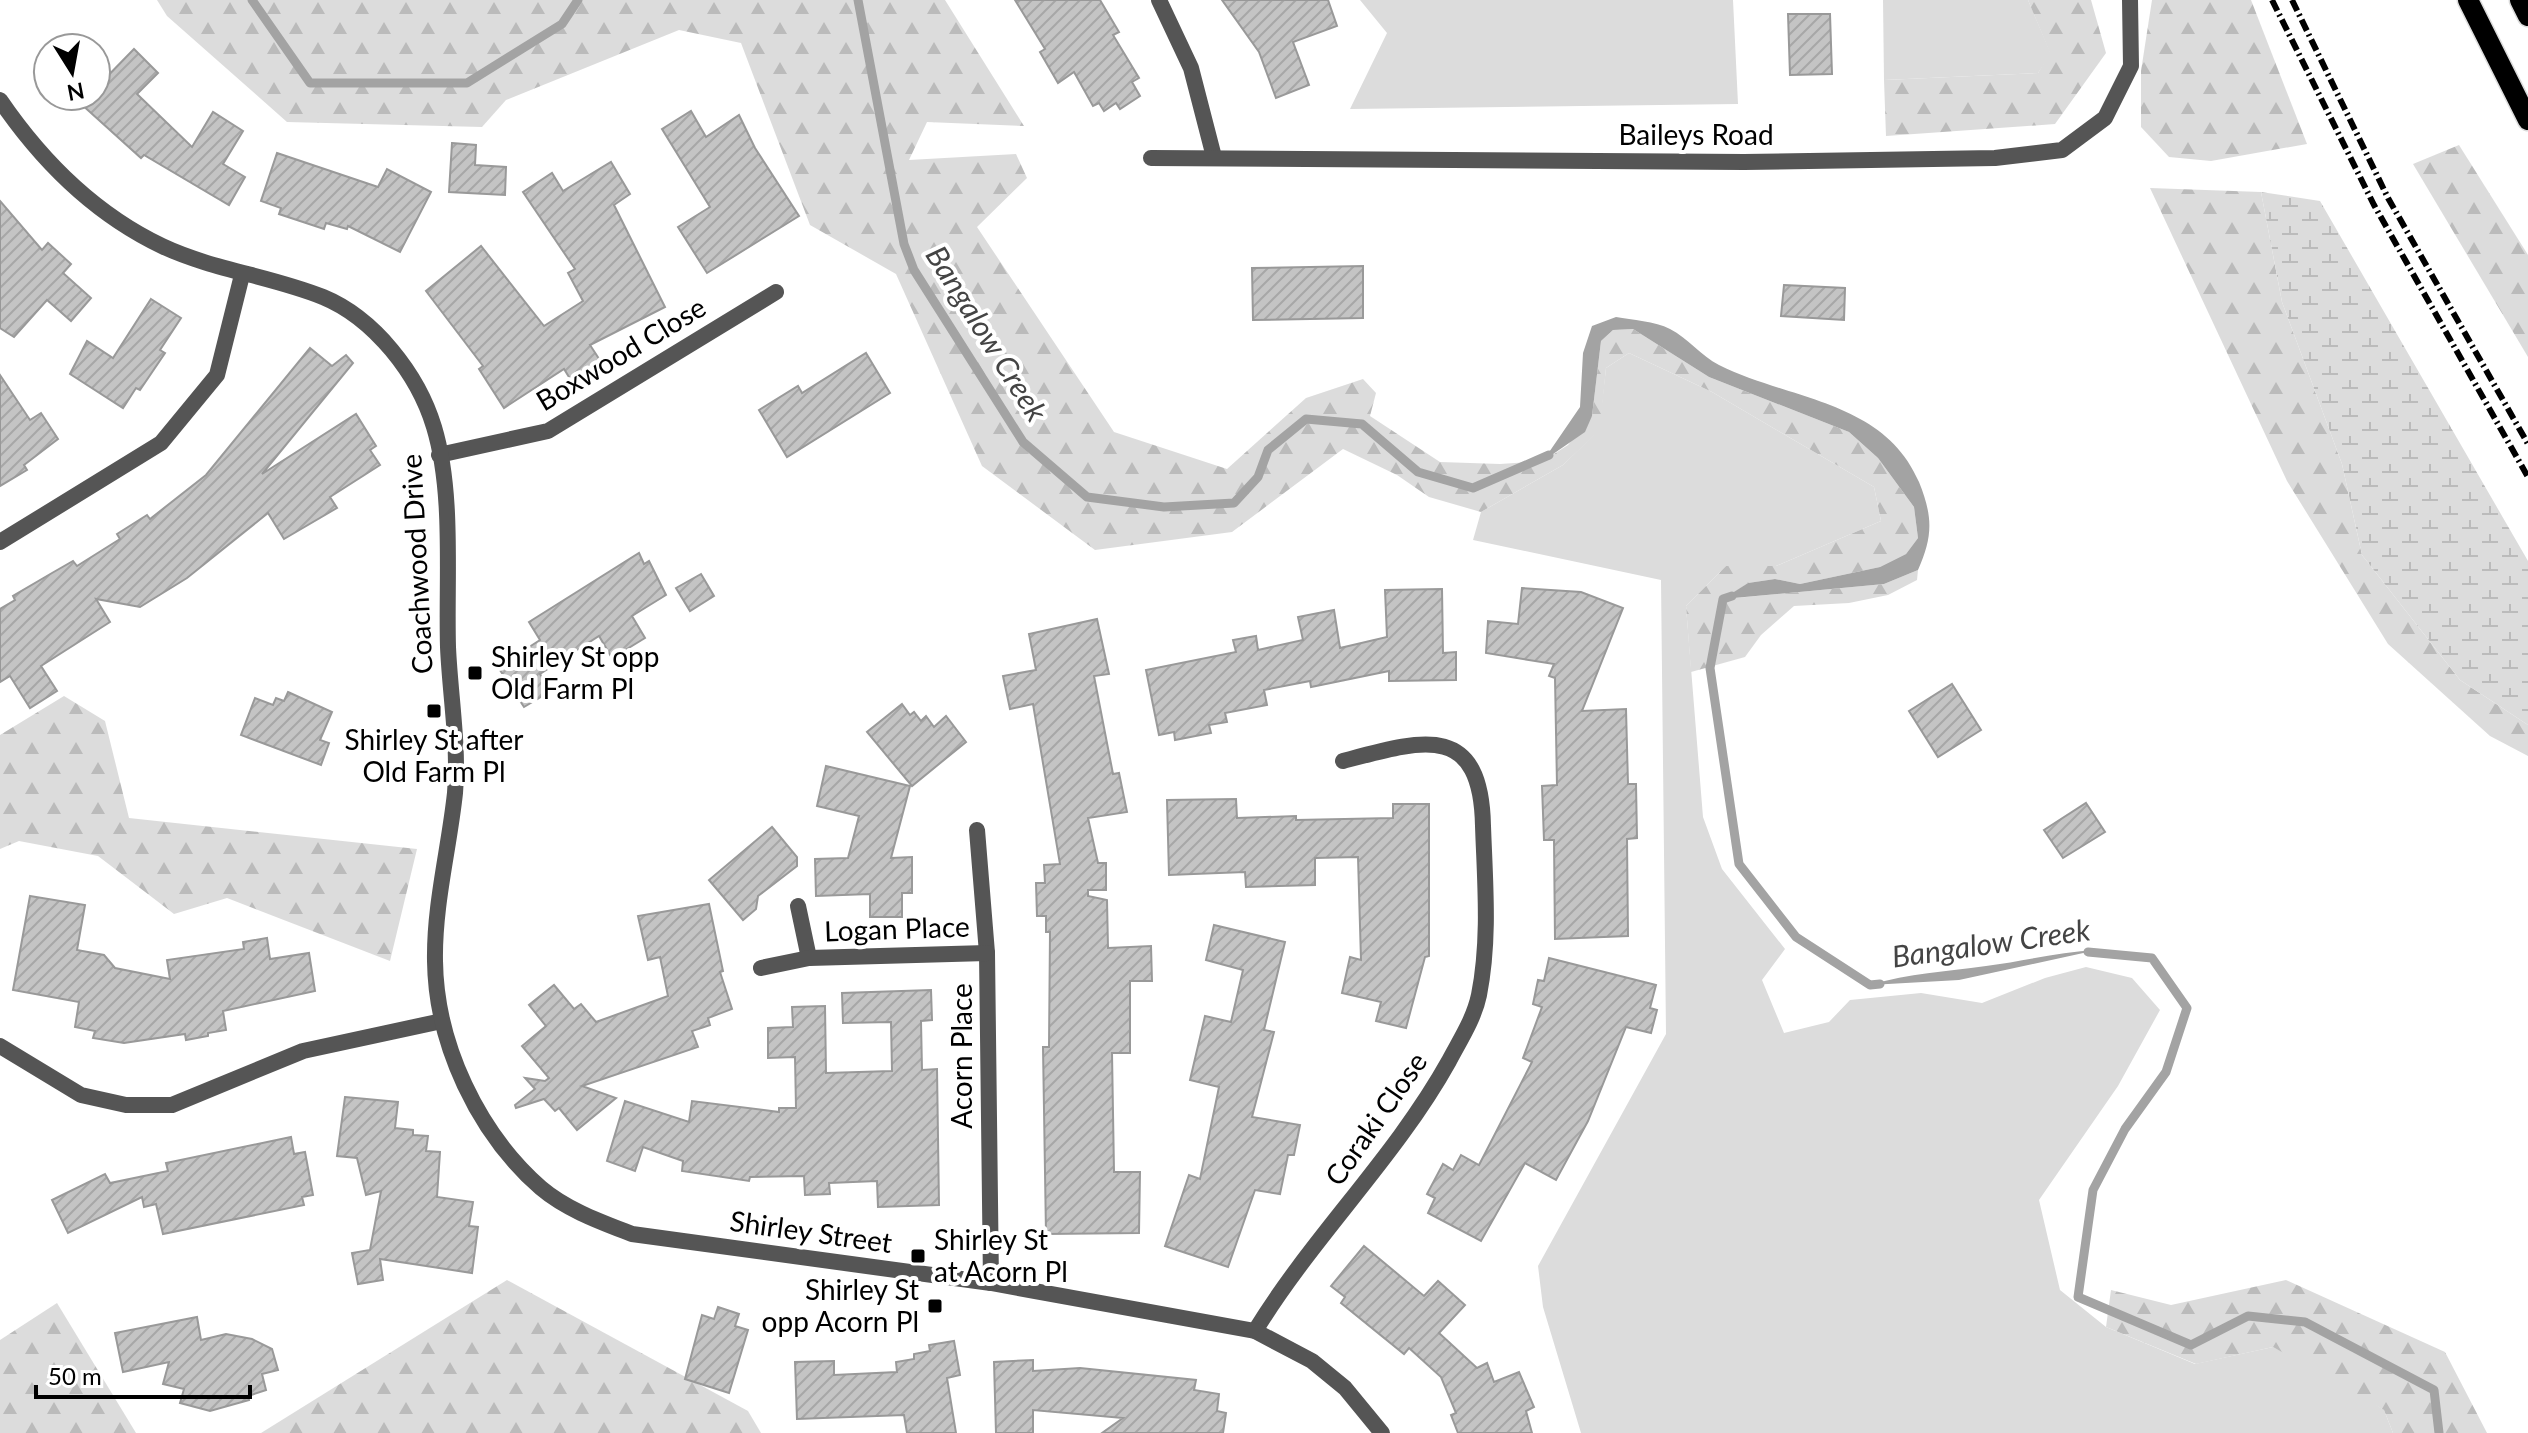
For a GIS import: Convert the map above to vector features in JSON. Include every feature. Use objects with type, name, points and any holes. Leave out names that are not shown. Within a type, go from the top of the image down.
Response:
[{"type":"main road","points":[[2468,0],[2528,120]]},
{"type":"main road","points":[[2520,0],[2528,16]]},
{"type":"street","points":[[1159,0],[1191,68],[1214,157]]},
{"type":"street","name":"Baileys Road","points":[[1151,158],[1744,162],[1995,158],[2062,150],[2105,118],[2131,66],[2130,0]]},
{"type":"street","name":"Coachwood Drive","points":[[0,100],[26,139],[78,190],[161,246],[242,275],[322,297],[351,313],[381,338],[413,382],[434,426],[446,523],[455,789],[435,960],[442,1021]]},
{"type":"street","points":[[0,542],[161,443],[217,375],[242,275]]},
{"type":"street","name":"Boxwood Close","points":[[439,455],[548,431],[776,292]]},
{"type":"street","name":"Coraki Close","points":[[1255,1331],[1277,1295],[1422,1108],[1469,1023],[1479,997],[1487,933],[1483,807],[1475,771],[1469,760],[1458,753],[1427,746],[1391,748],[1343,761]]},
{"type":"street","name":"Acorn Place","points":[[977,830],[987,953],[991,1283]]},
{"type":"street","name":"Logan Place","points":[[798,906],[809,958]]},
{"type":"street","name":"Logan Place","points":[[761,968],[809,958],[987,953]]},
{"type":"street","points":[[0,1046],[81,1095],[126,1105],[172,1105],[303,1051],[442,1021]]},
{"type":"street","name":"Shirley Street","points":[[442,1021],[458,1069],[493,1134],[542,1188],[598,1221],[632,1234],[991,1283],[1255,1331],[1312,1361],[1345,1388],[1382,1433]]},
{"type":"green space","points":[[157,0],[945,0],[1024,126],[927,122],[909,160],[1016,154],[1027,178],[977,227],[1114,432],[1227,469],[1306,398],[1363,379],[1376,393],[1370,416],[1440,462],[1500,464],[1543,461],[1568,445],[1592,416],[1601,341],[1613,330],[1633,329],[1709,377],[1849,432],[1878,458],[1914,507],[1918,538],[1906,554],[1880,567],[1800,584],[1775,579],[1748,583],[1725,599],[1884,584],[1918,570],[1917,580],[1888,595],[1849,603],[1794,606],[1761,635],[1745,657],[1691,672],[1686,606],[1726,566],[1776,566],[1881,521],[1874,487],[1712,392],[1629,353],[1606,368],[1600,430],[1563,465],[1481,512],[1429,497],[1397,475],[1343,449],[1232,532],[1095,550],[982,466],[896,274],[810,225],[741,43],[679,30],[506,100],[482,127],[287,122],[167,16]]},
{"type":"green space","points":[[1360,0],[1733,0],[1738,104],[1350,109],[1387,33]]},
{"type":"green space","points":[[1883,0],[2028,0],[2051,54],[2038,73],[1884,80]]},
{"type":"green space","points":[[2028,0],[2091,0],[2106,53],[2055,124],[1886,136],[1884,80],[2038,73],[2050,53]]},
{"type":"green space","points":[[2152,0],[2251,0],[2307,144],[2211,161],[2169,157],[2141,127],[2141,71]]},
{"type":"green space","points":[[2459,145],[2528,255],[2528,357],[2413,164]]},
{"type":"green space","points":[[2150,188],[2261,192],[2282,302],[2342,464],[2362,555],[2460,680],[2528,725],[2528,756],[2490,736],[2388,644],[2287,481]]},
{"type":"green space","points":[[2261,192],[2320,201],[2528,561],[2528,725],[2460,680],[2362,555],[2342,464],[2282,302]]},
{"type":"green space","points":[[1629,353],[1712,392],[1874,487],[1881,521],[1776,566],[1726,566],[1686,606],[1703,817],[1722,869],[1785,949],[1762,980],[1784,1033],[1829,1022],[1850,1000],[1921,993],[1982,1003],[2045,978],[2086,967],[2132,978],[2160,1010],[2118,1086],[2039,1200],[2060,1290],[2106,1327],[2195,1364],[2273,1347],[2340,1381],[2384,1410],[2393,1433],[1581,1433],[1543,1307],[1538,1266],[1666,1034],[1661,580],[1473,540],[1481,512],[1563,465],[1599,430],[1606,368]]},
{"type":"green space","points":[[64,696],[105,721],[129,818],[417,849],[390,961],[227,898],[174,914],[98,856],[19,841],[0,849],[0,735]]},
{"type":"green space","points":[[507,1280],[748,1411],[761,1433],[261,1433]]},
{"type":"green space","points":[[2286,1280],[2445,1352],[2487,1433],[2393,1433],[2384,1410],[2273,1347],[2196,1364],[2106,1327],[2111,1290],[2171,1305]]},
{"type":"green space","points":[[57,1303],[136,1433],[0,1433],[0,1340]]},
{"type":"shaded area","points":[[1616,317],[1664,326],[1719,365],[1832,406],[1859,418],[1883,434],[1903,455],[1919,482],[1927,506],[1929,536],[1918,570],[1884,584],[1723,599],[1748,583],[1775,579],[1800,584],[1880,567],[1906,554],[1918,538],[1914,507],[1878,458],[1849,432],[1709,377],[1633,329],[1613,330],[1601,341],[1592,416],[1585,432],[1543,461],[1580,407],[1583,353],[1592,326]]},
{"type":"shaded area","points":[[2097,950],[1959,980],[1870,985],[1913,975]]},
{"type":"building","points":[[1015,0],[1100,0],[1119,32],[1113,35],[1139,78],[1132,82],[1140,96],[1120,109],[1116,103],[1104,111],[1099,103],[1093,106],[1074,72],[1058,83],[1040,52],[1045,49]]},
{"type":"building","points":[[1222,0],[1328,0],[1337,26],[1293,42],[1309,85],[1276,98],[1259,52]]},
{"type":"building","points":[[1788,14],[1830,14],[1832,74],[1790,75]]},
{"type":"building","points":[[134,49],[158,73],[137,94],[192,147],[213,112],[243,131],[223,164],[245,177],[229,205],[144,155],[141,158],[90,112],[112,112],[112,72]]},
{"type":"building","points":[[691,111],[706,137],[739,115],[755,148],[799,216],[707,273],[678,227],[710,207],[662,129]]},
{"type":"building","points":[[452,143],[476,145],[475,165],[506,167],[505,195],[449,192]]},
{"type":"building","points":[[277,153],[378,187],[387,169],[431,192],[400,252],[348,226],[347,229],[326,223],[324,229],[279,214],[281,208],[261,201]]},
{"type":"building","points":[[611,162],[630,194],[614,205],[665,307],[590,345],[603,365],[574,385],[564,369],[504,408],[479,369],[483,366],[426,291],[481,246],[544,326],[583,301],[568,273],[575,269],[523,192],[552,173],[563,191]]},
{"type":"building","points":[[0,201],[42,250],[48,243],[71,264],[63,273],[91,298],[71,321],[47,300],[14,337],[0,328]]},
{"type":"building","points":[[1363,266],[1363,318],[1253,320],[1252,268]]},
{"type":"building","points":[[1784,285],[1845,288],[1844,320],[1781,316]]},
{"type":"building","points":[[151,299],[181,318],[160,350],[165,353],[140,390],[136,388],[123,408],[70,374],[87,341],[113,358]]},
{"type":"building","points":[[310,348],[332,366],[346,355],[353,363],[262,474],[356,414],[376,446],[370,450],[380,465],[330,497],[337,508],[284,539],[268,513],[187,578],[140,607],[96,599],[110,622],[41,666],[57,691],[30,708],[10,676],[0,682],[0,609],[15,600],[13,596],[52,573],[73,561],[77,566],[120,539],[117,534],[147,515],[150,519],[206,475]]},
{"type":"building","points":[[866,353],[890,393],[787,457],[759,410],[798,386],[802,393]]},
{"type":"building","points":[[0,375],[30,420],[41,413],[58,439],[24,465],[27,470],[0,486]]},
{"type":"building","points":[[639,553],[644,564],[649,561],[666,595],[632,616],[645,638],[612,658],[599,636],[540,674],[551,691],[524,707],[498,667],[540,640],[529,622]]},
{"type":"building","points":[[701,574],[714,596],[690,611],[676,588]]},
{"type":"building","points":[[1522,588],[1581,592],[1623,608],[1582,711],[1626,709],[1628,784],[1636,784],[1637,838],[1627,839],[1628,936],[1555,939],[1554,840],[1544,840],[1542,786],[1557,785],[1555,678],[1549,676],[1554,664],[1486,653],[1488,621],[1518,624]]},
{"type":"building","points":[[1442,589],[1443,653],[1456,652],[1456,680],[1389,681],[1389,671],[1311,687],[1310,681],[1264,690],[1267,705],[1225,713],[1227,722],[1209,725],[1211,733],[1175,740],[1174,732],[1159,735],[1146,670],[1236,652],[1233,640],[1256,636],[1258,650],[1303,640],[1298,617],[1334,610],[1340,648],[1387,637],[1385,590]]},
{"type":"building","points":[[1097,619],[1109,674],[1094,676],[1113,774],[1119,773],[1127,812],[1088,818],[1098,863],[1106,863],[1106,890],[1088,890],[1088,896],[1107,900],[1108,948],[1151,946],[1152,981],[1130,981],[1130,1053],[1112,1053],[1114,1172],[1140,1172],[1139,1233],[1046,1234],[1043,1047],[1049,1047],[1050,932],[1046,932],[1046,916],[1037,916],[1036,883],[1045,883],[1044,865],[1060,864],[1033,704],[1010,709],[1003,676],[1036,670],[1029,634]]},
{"type":"building","points":[[1952,684],[1981,730],[1938,757],[1909,711]]},
{"type":"building","points":[[288,692],[332,712],[320,740],[329,743],[321,765],[241,735],[255,698],[273,705],[276,698],[284,701]]},
{"type":"building","points":[[902,704],[910,715],[914,712],[921,721],[926,716],[934,727],[946,716],[966,742],[912,786],[867,732]]},
{"type":"building","points":[[826,766],[910,786],[891,858],[912,857],[912,893],[902,893],[902,917],[870,917],[870,894],[816,896],[815,859],[848,858],[859,816],[817,806]]},
{"type":"building","points":[[1236,799],[1237,818],[1296,816],[1296,820],[1393,818],[1393,804],[1429,804],[1429,956],[1425,957],[1406,1028],[1376,1021],[1381,1002],[1342,993],[1350,957],[1361,960],[1358,857],[1315,858],[1315,885],[1246,887],[1245,872],[1169,875],[1167,800]]},
{"type":"building","points":[[2086,803],[2105,832],[2063,858],[2044,830]]},
{"type":"building","points":[[772,827],[797,857],[797,866],[758,896],[756,909],[743,920],[709,880]]},
{"type":"building","points":[[30,896],[85,905],[77,950],[104,955],[115,968],[170,979],[167,960],[244,949],[243,942],[267,938],[270,959],[309,953],[315,991],[223,1011],[226,1030],[208,1033],[208,1036],[186,1040],[185,1034],[124,1043],[93,1038],[95,1031],[75,1027],[79,1002],[13,990]]},
{"type":"building","points":[[709,904],[723,971],[720,972],[732,1009],[708,1018],[710,1025],[692,1031],[698,1047],[582,1086],[616,1098],[577,1130],[559,1108],[555,1111],[544,1099],[516,1108],[515,1105],[535,1089],[525,1078],[545,1081],[549,1078],[522,1046],[546,1026],[529,1005],[554,985],[574,1009],[581,1004],[596,1022],[668,996],[660,957],[648,960],[638,916]]},
{"type":"building","points":[[1214,925],[1285,942],[1264,1030],[1274,1032],[1252,1117],[1300,1125],[1294,1155],[1288,1155],[1280,1194],[1255,1190],[1228,1267],[1165,1246],[1189,1175],[1200,1179],[1219,1087],[1190,1080],[1205,1016],[1231,1022],[1243,970],[1206,960]]},
{"type":"building","points":[[1549,958],[1656,985],[1650,1008],[1657,1010],[1651,1033],[1626,1027],[1588,1121],[1556,1180],[1525,1163],[1481,1241],[1428,1213],[1435,1198],[1427,1194],[1443,1164],[1453,1170],[1461,1155],[1479,1165],[1532,1062],[1523,1058],[1542,1007],[1533,1004],[1538,980],[1544,981]]},
{"type":"building","points":[[931,990],[932,1020],[921,1021],[922,1070],[937,1069],[939,1205],[878,1207],[877,1181],[829,1183],[830,1194],[805,1195],[804,1176],[750,1177],[749,1181],[682,1171],[683,1161],[643,1147],[635,1171],[607,1161],[625,1101],[689,1122],[692,1101],[779,1112],[779,1108],[796,1108],[795,1057],[768,1058],[768,1028],[793,1027],[792,1007],[825,1006],[826,1073],[892,1071],[891,1022],[843,1023],[842,993]]},
{"type":"building","points":[[345,1097],[398,1102],[395,1128],[413,1130],[413,1135],[428,1136],[426,1151],[440,1152],[437,1197],[473,1202],[469,1226],[478,1227],[472,1273],[380,1259],[383,1280],[358,1284],[352,1253],[370,1250],[381,1191],[366,1195],[357,1158],[337,1156]]},
{"type":"building","points":[[291,1137],[294,1154],[305,1152],[313,1195],[302,1197],[304,1205],[163,1234],[156,1204],[144,1207],[142,1197],[68,1233],[52,1200],[105,1174],[110,1183],[168,1171],[166,1163]]},
{"type":"building","points":[[1364,1246],[1424,1296],[1438,1281],[1465,1305],[1439,1333],[1477,1368],[1487,1363],[1494,1382],[1519,1372],[1534,1407],[1526,1411],[1532,1433],[1458,1433],[1451,1415],[1456,1413],[1441,1377],[1409,1348],[1404,1354],[1341,1303],[1345,1297],[1331,1286]]},
{"type":"building","points":[[718,1307],[739,1314],[735,1326],[748,1330],[729,1393],[685,1379],[702,1315],[714,1319]]},
{"type":"building","points":[[197,1317],[201,1340],[226,1334],[252,1339],[272,1349],[278,1370],[262,1374],[266,1390],[248,1396],[249,1400],[210,1411],[180,1403],[184,1389],[163,1384],[169,1362],[123,1372],[115,1333]]},
{"type":"building","points":[[954,1341],[960,1375],[947,1378],[956,1433],[907,1433],[904,1415],[797,1419],[795,1362],[834,1361],[834,1375],[897,1372],[896,1362],[914,1359],[914,1354],[930,1351],[929,1345]]},
{"type":"building","points":[[1033,1360],[1033,1371],[1080,1368],[1196,1380],[1194,1390],[1219,1394],[1217,1411],[1226,1413],[1223,1433],[1102,1433],[1123,1418],[1033,1410],[1033,1433],[996,1433],[994,1362]]},
{"type":"waterway","name":"Bangalow Creek","points":[[252,0],[310,83],[467,83],[562,24],[578,0]]},
{"type":"waterway","name":"Bangalow Creek","points":[[858,0],[904,244],[914,270],[1023,442],[1087,497],[1164,507],[1234,503],[1258,477],[1268,450],[1306,419],[1362,424],[1418,472],[1473,488],[1549,455]]},
{"type":"waterway","name":"Bangalow Creek","points":[[1732,596],[1723,599],[1710,668],[1739,864],[1796,937],[1870,985],[1880,984]]},
{"type":"waterway","name":"Bangalow Creek","points":[[2088,952],[2152,958],[2187,1008],[2166,1072],[2125,1129],[2093,1190],[2078,1297],[2191,1345],[2248,1316],[2305,1322],[2434,1390],[2439,1433]]},
{"type":"railway","points":[[2272,0],[2374,205],[2528,477]]},
{"type":"railway","points":[[2292,0],[2388,198],[2528,444]]},
{"type":"place","name":"Shirley St opp Old Farm Pl","points":[[475,673]]},
{"type":"place","name":"Shirley St after Old Farm Pl","points":[[434,711]]},
{"type":"place","name":"Shirley St at Acorn Pl","points":[[918,1256]]},
{"type":"place","name":"Shirley St opp Acorn Pl","points":[[935,1306]]}]
